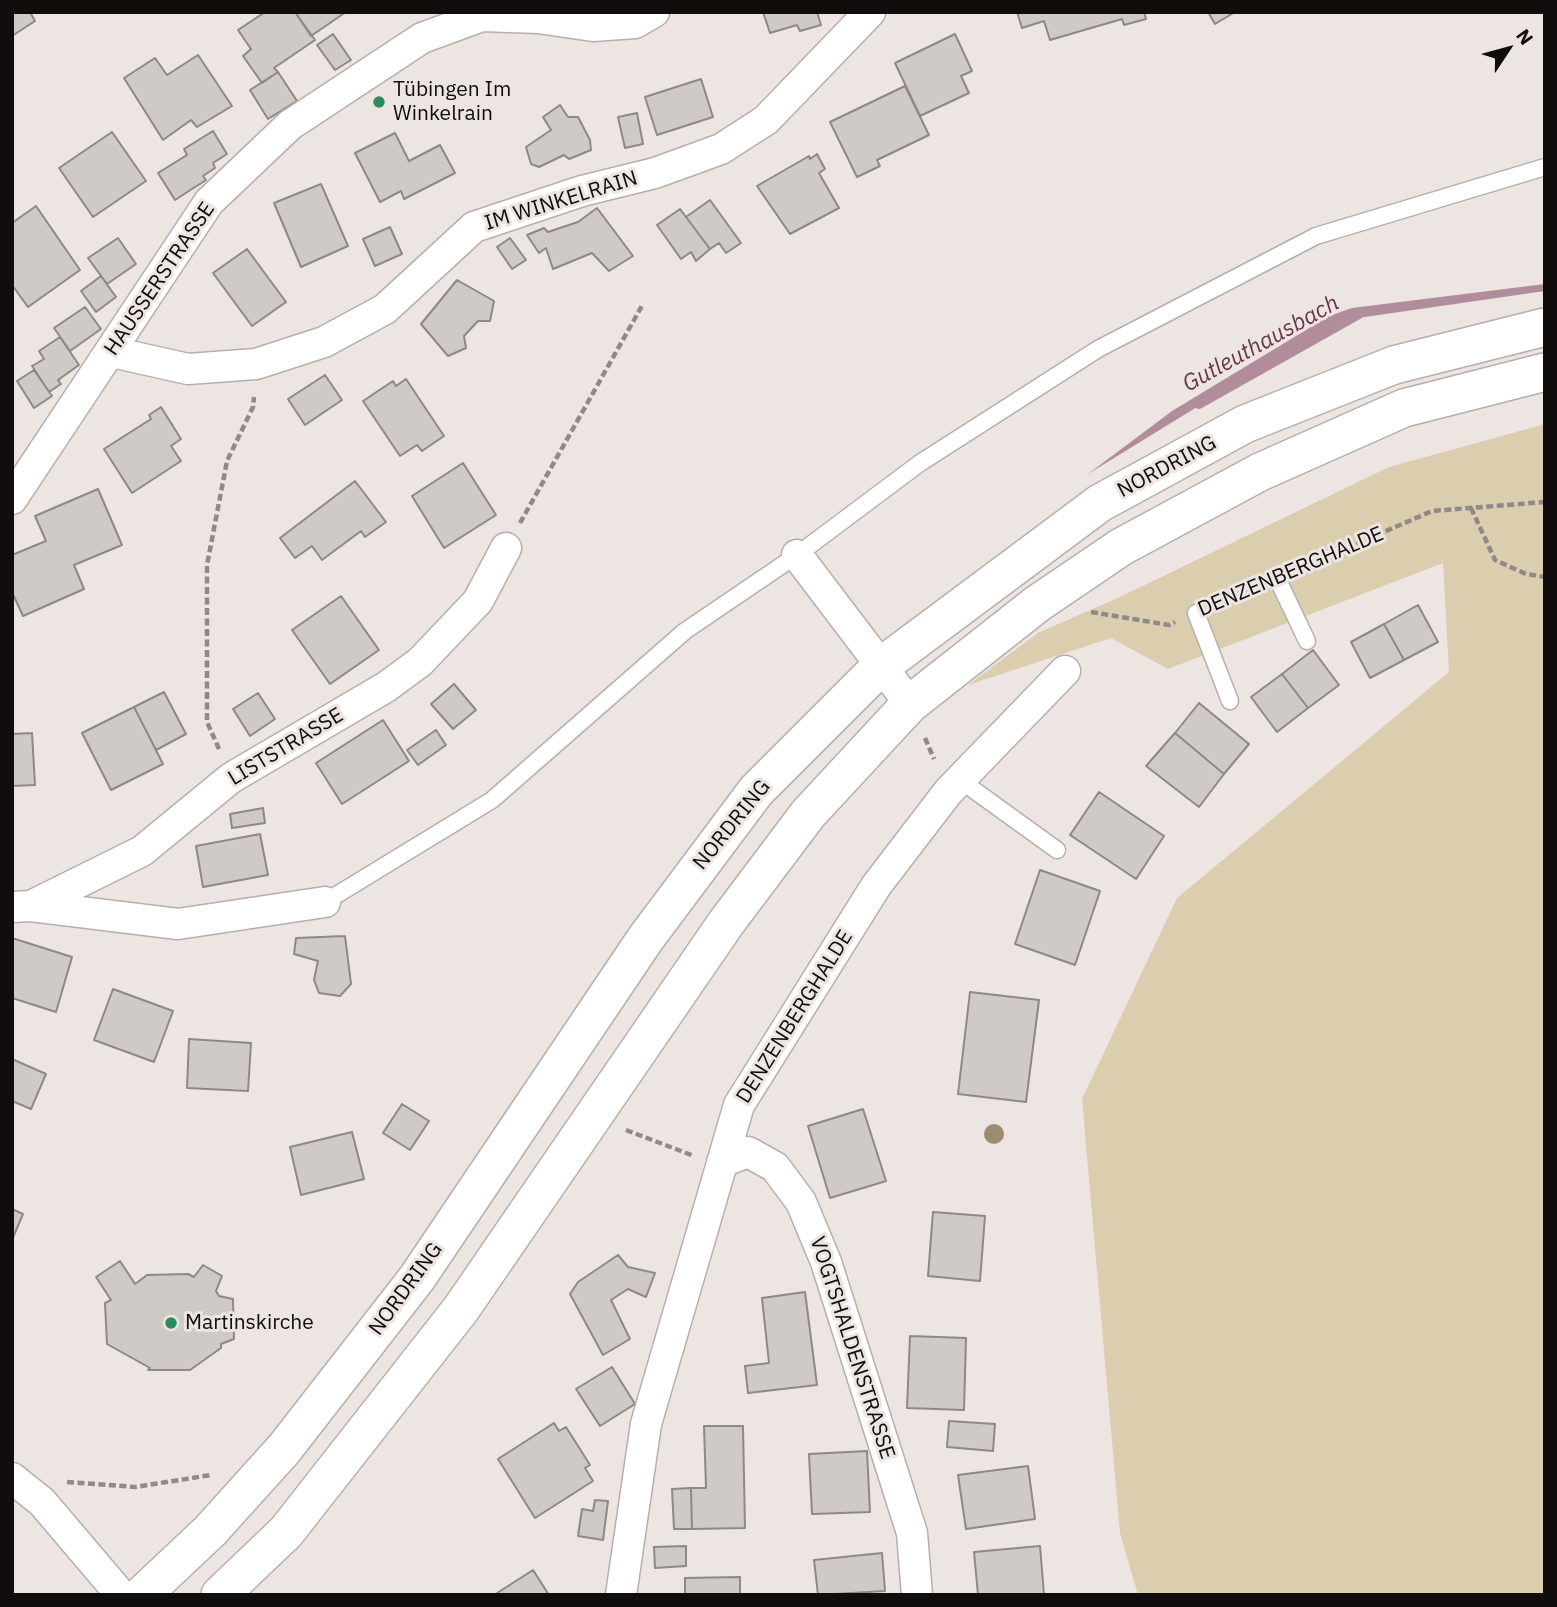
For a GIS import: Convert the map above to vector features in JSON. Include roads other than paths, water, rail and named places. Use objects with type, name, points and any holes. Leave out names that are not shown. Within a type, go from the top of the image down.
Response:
[{"type":"street","name":"HAUSSERSTRASSE","points":[[12,499],[209,202],[290,125],[422,38],[482,16],[538,18],[593,26],[635,23],[654,12]]},
{"type":"street","name":"IM WINKELRAIN","points":[[112,352],[188,369],[256,364],[324,342],[385,309],[474,227],[582,191],[655,173],[721,149],[766,120],[870,12]]},
{"type":"street","name":"NORDRING","points":[[142,1595],[210,1531],[284,1449],[417,1278],[646,938],[756,790],[880,667],[1100,503],[1245,424],[1394,365],[1545,327]]},
{"type":"street","points":[[220,1595],[286,1532],[461,1309],[726,923],[808,814],[911,704],[1037,604],[1121,547],[1260,472],[1404,408],[1545,372]]},
{"type":"street","name":"LISTSTRASSE","points":[[21,907],[142,851],[231,778],[386,687],[420,662],[478,601],[506,548]]},
{"type":"street","points":[[797,555],[880,667],[911,704]]},
{"type":"street","name":"DENZENBERGHALDE","points":[[621,1595],[646,1424],[739,1105],[876,886],[954,786],[1065,671]]},
{"type":"street","name":"LISTSTRASSE","points":[[21,907],[178,924],[326,902]]},
{"type":"street","name":"VOGTSHALDENSTRASSE","points":[[721,1164],[748,1152],[775,1167],[801,1202],[830,1274],[912,1533],[917,1595]]},
{"type":"street","points":[[12,1478],[42,1502],[121,1595]]},
{"type":"lane","points":[[326,902],[492,800],[685,631],[797,555],[920,463],[1110,342],[1316,236],[1545,167]]},
{"type":"lane","points":[[1277,578],[1307,641]]},
{"type":"lane","points":[[1196,614],[1230,701]]},
{"type":"lane","points":[[954,786],[1057,850]]},
{"type":"waterway","name":"Gutleuthausbach","points":[[1199,404],[1359,314]]},
{"type":"place","name":"Tübingen Im Winkelrain","points":[[379,102]]},
{"type":"place","name":"Martinskirche","points":[[171,1323]]}]
